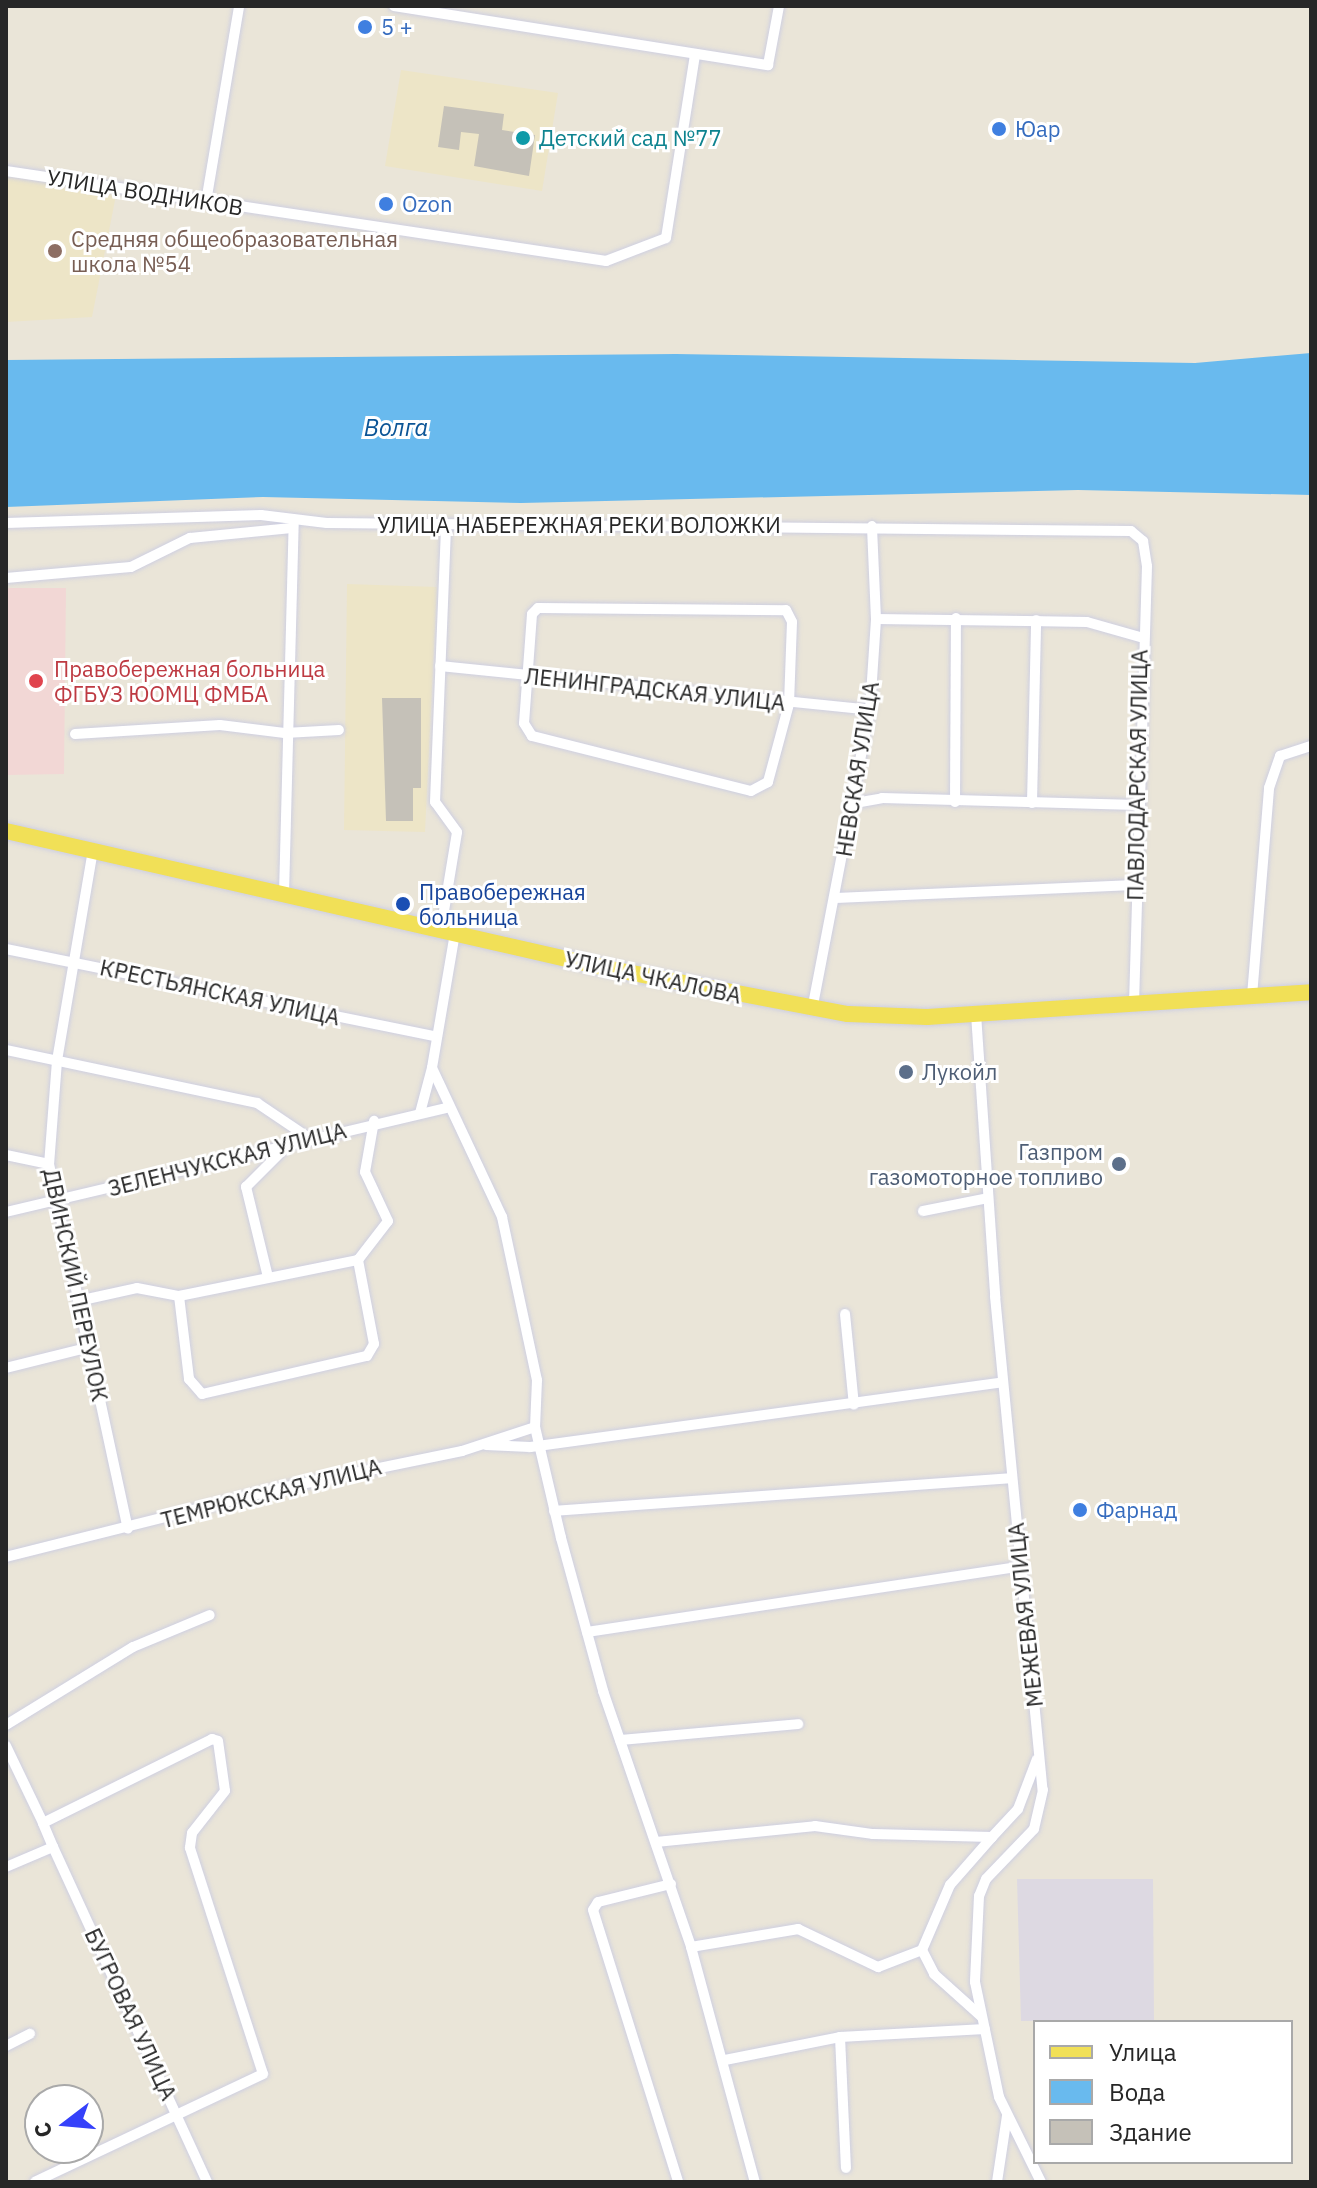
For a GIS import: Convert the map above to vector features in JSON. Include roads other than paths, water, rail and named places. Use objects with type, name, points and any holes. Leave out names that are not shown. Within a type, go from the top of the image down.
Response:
[{"type":"main road","name":"УЛИЦА ЧКАЛОВА","points":[[6,831],[812,1010],[895,1017],[1311,992]]},
{"type":"street","points":[[206,202],[239,6]]},
{"type":"street","points":[[394,6],[768,65],[779,6]]},
{"type":"street","name":"УЛИЦА ВОДНИКОВ","points":[[6,171],[606,261],[666,238],[695,54]]},
{"type":"street","name":"УЛИЦА НАБЕРЕЖНАЯ РЕКИ ВОЛОЖКИ","points":[[6,523],[261,515],[293,525],[1103,527],[1131,531],[1145,547]]},
{"type":"street","points":[[6,578],[131,567],[190,538],[293,525],[285,733],[284,894]]},
{"type":"street","points":[[420,1113],[432,1068],[457,832],[435,802],[446,525]]},
{"type":"street","name":"НЕВСКАЯ УЛИЦА","points":[[812,1010],[855,803],[870,710],[876,619],[872,526]]},
{"type":"street","name":"ПАВЛОДАРСКАЯ УЛИЦА","points":[[1134,1004],[1140,637],[1145,547]]},
{"type":"street","points":[[538,608],[782,609],[792,622],[789,704],[772,776],[751,791],[532,736],[524,723],[528,675],[532,614],[538,608]]},
{"type":"street","points":[[955,802],[956,618]]},
{"type":"street","points":[[876,619],[1087,622],[1140,637]]},
{"type":"street","points":[[1032,803],[1036,620]]},
{"type":"street","name":"ЛЕНИНГРАДСКАЯ УЛИЦА","points":[[440,666],[870,710]]},
{"type":"street","points":[[75,734],[220,725],[285,733],[339,730]]},
{"type":"street","points":[[1252,996],[1269,788],[1280,756],[1311,746]]},
{"type":"street","points":[[855,803],[882,798],[1137,805]]},
{"type":"street","name":"ДВИНСКИЙ ПЕРЕУЛОК","points":[[93,850],[57,1061],[49,1164],[128,1529]]},
{"type":"street","points":[[835,898],[1135,885]]},
{"type":"street","name":"КРЕСТЬЯНСКАЯ УЛИЦА","points":[[6,949],[434,1036]]},
{"type":"street","name":"МЕЖЕВАЯ УЛИЦА","points":[[976,1014],[1003,1382],[1043,1790],[1034,1829],[986,1879],[979,1896],[973,1934],[982,2017],[1007,2114],[1041,2182]]},
{"type":"street","points":[[6,1050],[257,1103],[312,1140]]},
{"type":"street","points":[[432,1068],[502,1217],[537,1380],[535,1427],[542,1446],[554,1511],[620,1740],[671,1884],[725,2060],[755,2182]]},
{"type":"street","name":"ЗЕЛЕНЧУКСКАЯ УЛИЦА","points":[[6,1212],[312,1140],[374,1121],[449,1107]]},
{"type":"street","points":[[78,1301],[137,1288],[179,1296],[358,1260],[388,1221],[365,1172],[374,1121]]},
{"type":"street","points":[[268,1277],[246,1187],[287,1146]]},
{"type":"street","points":[[6,1155],[49,1164]]},
{"type":"street","points":[[923,1211],[988,1198]]},
{"type":"street","points":[[179,1296],[189,1379],[202,1394],[371,1352],[358,1260]]},
{"type":"street","points":[[845,1314],[854,1405]]},
{"type":"street","points":[[6,1368],[90,1347]]},
{"type":"street","points":[[480,1445],[542,1446],[1003,1382]]},
{"type":"street","name":"ТЕМРЮКСКАЯ УЛИЦА","points":[[6,1557],[480,1445],[535,1427]]},
{"type":"street","points":[[554,1511],[1012,1478]]},
{"type":"street","points":[[587,1632],[1021,1566]]},
{"type":"street","points":[[6,1725],[133,1647],[210,1615]]},
{"type":"street","points":[[620,1740],[798,1724]]},
{"type":"street","points":[[6,1746],[43,1823],[216,1739],[225,1791],[192,1833],[190,1848],[264,2069],[257,2081],[35,2182]]},
{"type":"street","points":[[691,1947],[798,1929],[878,1967],[922,1950],[950,1885],[1018,1809],[1039,1753]]},
{"type":"street","name":"БУГРОВАЯ УЛИЦА","points":[[43,1823],[207,2182]]},
{"type":"street","points":[[656,1842],[815,1826],[873,1834],[992,1837]]},
{"type":"street","points":[[6,1867],[53,1847]]},
{"type":"street","points":[[671,1884],[598,1902],[593,1910],[678,2182]]},
{"type":"street","points":[[922,1950],[934,1974],[982,2017]]},
{"type":"street","points":[[725,2060],[840,2037],[985,2029]]},
{"type":"street","points":[[6,2046],[30,2034]]},
{"type":"street","points":[[840,2037],[846,2168]]},
{"type":"street","points":[[997,2182],[1007,2114]]},
{"type":"water","name":"Волга","points":[[1311,353],[1311,495],[1078,490],[521,503],[263,497],[6,507],[6,360],[676,354],[1195,363]]},
{"type":"place","name":"5 +","points":[[365,27]]},
{"type":"place","name":"Юар","points":[[999,129]]},
{"type":"place","name":"Детский сад №77","points":[[523,138]]},
{"type":"place","name":"Ozon","points":[[386,204]]},
{"type":"place","name":"Средняя общеобразовательная школа №54","points":[[55,251]]},
{"type":"place","name":"Правобережная больница ФГБУЗ ЮОМЦ ФМБА","points":[[36,681]]},
{"type":"place","name":"Правобережная больница","points":[[403,904]]},
{"type":"place","name":"Лукойл","points":[[906,1072]]},
{"type":"place","name":"Газпром газомоторное топливо","points":[[1119,1164]]},
{"type":"place","name":"Фарнад","points":[[1080,1510]]}]
